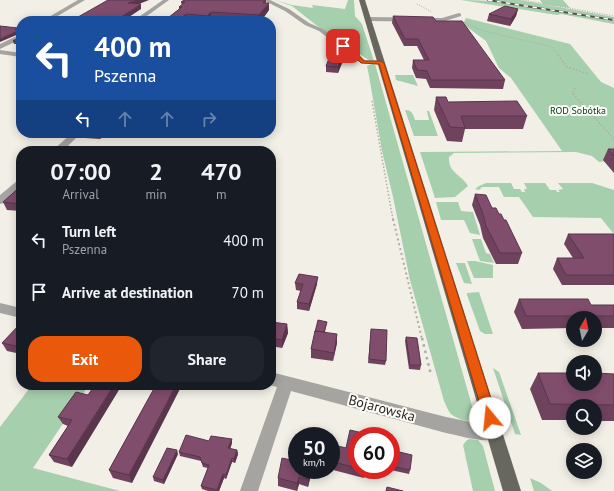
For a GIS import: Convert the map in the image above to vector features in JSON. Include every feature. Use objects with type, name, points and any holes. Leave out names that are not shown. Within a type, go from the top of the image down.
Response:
[{"type":"main road","points":[[362,0],[512,491]]},
{"type":"street","points":[[54,16],[82,0]]},
{"type":"street","points":[[143,16],[166,0]]},
{"type":"street","points":[[266,0],[320,30],[358,57],[362,62],[381,63]]},
{"type":"street","points":[[368,19],[434,20],[456,16]]},
{"type":"street","points":[[0,48],[16,39]]},
{"type":"street","points":[[0,52],[16,54]]},
{"type":"street","points":[[63,146],[71,138]]},
{"type":"street","points":[[0,201],[16,187]]},
{"type":"street","points":[[0,308],[16,312]]},
{"type":"street","points":[[249,491],[279,381]]},
{"type":"street","name":"Bojarowska","points":[[279,381],[471,430],[494,432]]},
{"type":"path","points":[[523,0],[614,16]]},
{"type":"path","points":[[456,16],[484,31],[552,47],[568,66],[589,74]]},
{"type":"path","points":[[574,88],[572,93],[614,139]]},
{"type":"path","points":[[372,101],[396,234],[431,375]]},
{"type":"green space","points":[[274,0],[292,5],[313,8],[312,5],[345,9],[348,0],[354,0],[355,16],[362,24],[374,61],[370,61],[316,25],[292,6]]},
{"type":"green space","points":[[461,0],[499,2],[538,7],[614,20],[614,24],[561,14],[557,15]]},
{"type":"green space","points":[[493,0],[520,0],[614,17],[614,19]]},
{"type":"green space","points":[[540,0],[563,0],[570,8],[543,4]]},
{"type":"green space","name":"ROD Sobótka","points":[[466,18],[570,44],[601,82],[614,88],[614,160],[599,162],[592,156],[576,152],[454,153],[449,157],[451,167],[468,186],[455,197],[435,198],[420,152],[562,151],[511,78],[499,68],[486,41],[463,24]]},
{"type":"green space","points":[[375,64],[476,420],[473,421],[463,420],[450,413],[444,401],[410,280],[382,151],[367,66]]},
{"type":"green space","points":[[395,75],[413,75],[418,86],[396,80]]},
{"type":"green space","points":[[405,110],[413,114],[415,120],[429,120],[427,111],[429,111],[438,136],[414,136]]},
{"type":"green space","points":[[486,183],[511,183],[514,189],[520,189],[522,192],[525,192],[524,189],[527,189],[524,183],[545,183],[550,190],[556,190],[557,192],[560,192],[558,190],[563,189],[558,183],[592,183],[614,190],[614,234],[601,218],[533,217],[519,197],[504,197],[499,187],[482,187],[479,190],[475,189]]},
{"type":"green space","points":[[436,202],[458,202],[461,211],[473,212],[480,235],[470,233],[464,220],[441,220]]},
{"type":"green space","points":[[472,239],[481,239],[486,253],[490,254],[494,263],[480,261]]},
{"type":"green space","points":[[467,261],[475,261],[493,265],[493,278],[474,278]]},
{"type":"green space","points":[[456,263],[465,263],[472,284],[464,283]]},
{"type":"green space","points":[[479,292],[493,334],[485,334],[480,331],[467,295],[467,293]]},
{"type":"green space","points":[[493,368],[499,372],[521,435],[515,434]]},
{"type":"green space","points":[[28,390],[86,390],[33,468],[120,491],[0,491],[0,427]]},
{"type":"green space","points":[[470,439],[478,440],[483,446],[495,491],[473,491],[463,445]]},
{"type":"green space","points":[[530,478],[541,483],[552,491],[534,491]]},
{"type":"building","points":[[108,0],[137,0],[128,3],[141,4],[123,16],[80,16]]},
{"type":"building","points":[[184,0],[265,0],[263,3],[269,3],[259,15],[211,12],[207,16],[186,14],[184,16],[170,16],[182,7],[179,7],[185,2],[181,2]]},
{"type":"building","points":[[505,6],[518,9],[511,19],[489,14]]},
{"type":"building","points":[[393,16],[433,17],[436,21],[462,21],[505,80],[431,80],[427,71],[417,70],[413,60],[429,60],[418,39],[405,39]]},
{"type":"building","points":[[0,26],[16,28],[16,32],[0,39]]},
{"type":"building","points":[[330,56],[342,57],[338,67],[326,66]]},
{"type":"building","points":[[436,97],[446,97],[448,102],[517,101],[527,116],[461,116],[465,128],[450,127]]},
{"type":"building","points":[[608,149],[614,149],[614,156]]},
{"type":"building","points":[[16,190],[16,204],[3,202]]},
{"type":"building","points":[[475,194],[486,195],[492,208],[496,208],[504,220],[506,220],[522,253],[500,253],[486,226]]},
{"type":"building","points":[[568,234],[614,234],[614,275],[566,275],[557,258],[584,258]]},
{"type":"building","points":[[299,274],[318,277],[309,304],[297,302],[303,284],[295,283]]},
{"type":"building","points":[[519,299],[588,299],[591,305],[614,305],[614,316],[602,316],[602,311],[566,311],[566,316],[526,316]]},
{"type":"building","points":[[318,320],[327,322],[324,332],[315,331]]},
{"type":"building","points":[[276,323],[287,324],[282,340],[276,339]]},
{"type":"building","points":[[16,328],[16,346],[2,343]]},
{"type":"building","points":[[371,329],[387,330],[386,361],[369,359]]},
{"type":"building","points":[[315,331],[337,334],[334,353],[311,349]]},
{"type":"building","points":[[406,337],[417,338],[421,365],[410,365]]},
{"type":"building","points":[[538,373],[566,373],[566,391],[602,391],[602,373],[614,374],[614,405],[602,405],[602,399],[566,399],[566,404],[550,404]]},
{"type":"building","points":[[92,390],[111,390],[67,459],[49,455],[72,420],[58,417],[76,392],[88,395]]},
{"type":"building","points":[[153,390],[173,390],[129,475],[109,470]]},
{"type":"building","points":[[186,435],[209,441],[211,436],[232,439],[228,448],[237,450],[234,459],[232,458],[226,475],[223,474],[217,490],[201,486],[209,465],[202,463],[200,457],[179,452]]},
{"type":"building","points":[[348,439],[348,466],[340,464],[340,446],[346,448]]},
{"type":"building","points":[[167,448],[177,450],[163,480],[153,477]]},
{"type":"building","points":[[400,452],[412,455],[410,470],[400,468]]},
{"type":"building","points":[[282,458],[288,459],[288,479],[298,479],[297,483],[278,478]]},
{"type":"building","points":[[387,487],[403,491],[386,491]]},
{"type":"railway","points":[[488,0],[614,20]]},
{"type":"route","points":[[343,46],[358,57],[362,62],[381,63],[490,418]]}]
